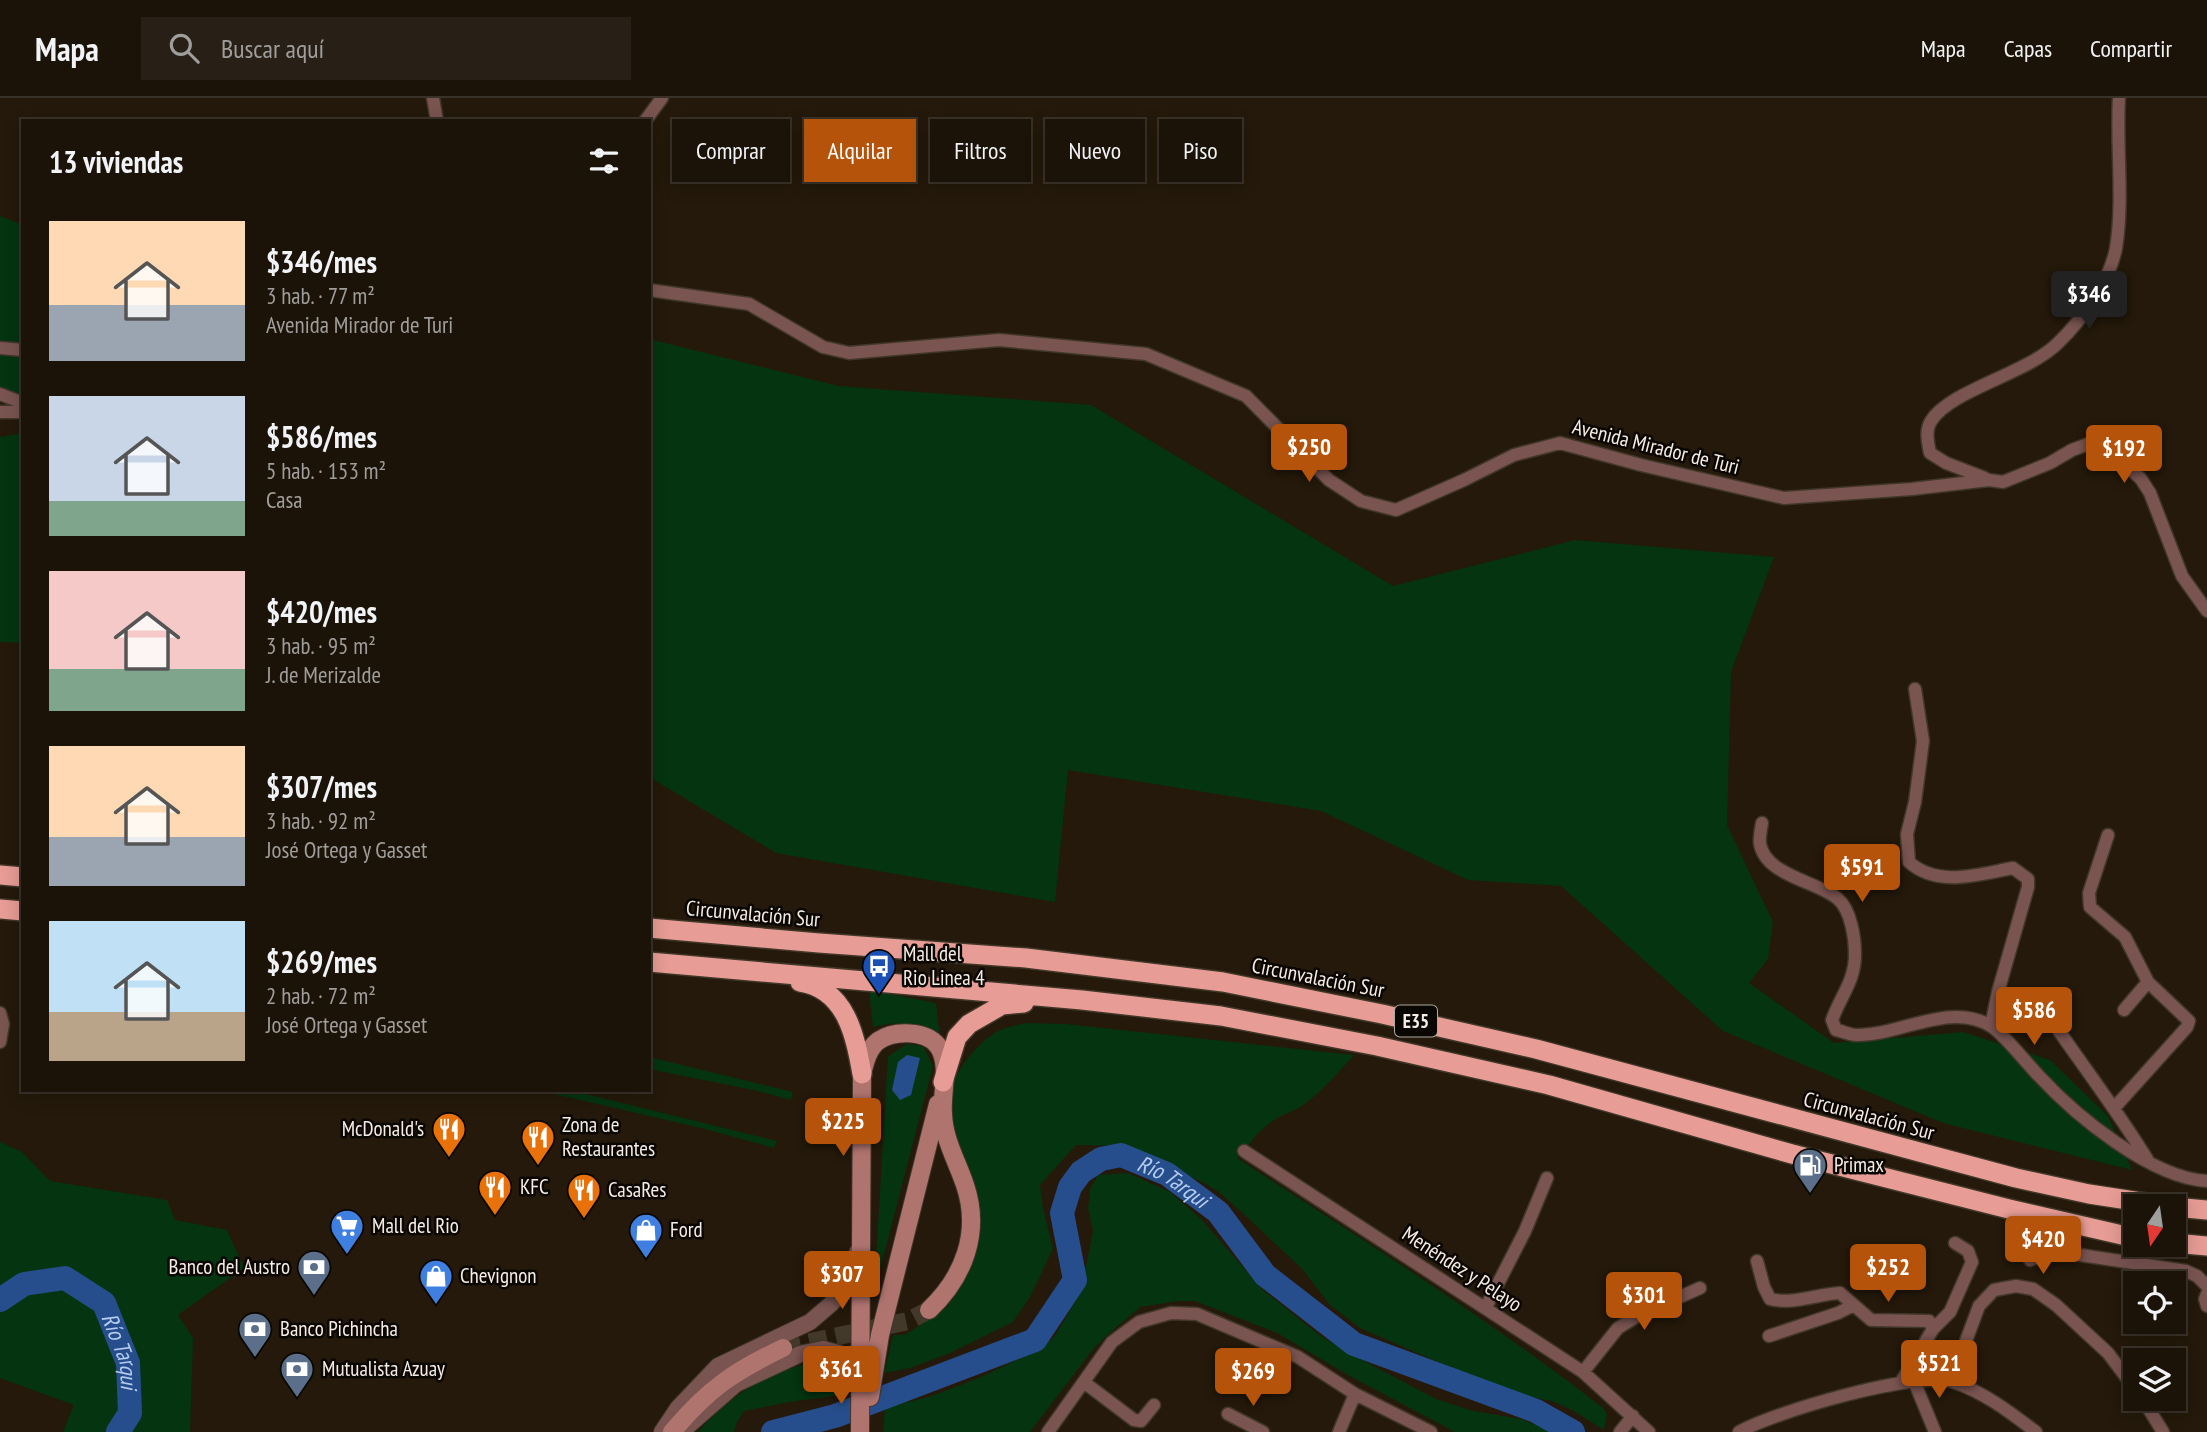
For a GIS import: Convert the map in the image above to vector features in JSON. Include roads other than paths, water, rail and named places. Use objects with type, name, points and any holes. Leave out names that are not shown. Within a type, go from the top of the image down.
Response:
[{"type":"highway","points":[[0,875],[21,877]]},
{"type":"highway","points":[[0,909],[21,911]]},
{"type":"highway","name":"Circunvalación Sur","points":[[651,928],[1026,958],[1223,982],[1536,1049],[2016,1178],[2123,1199]]},
{"type":"highway","name":"E35","points":[[651,962],[1082,1000],[1221,1016],[1377,1046],[1549,1085],[1792,1154],[2123,1235]]},
{"type":"highway","points":[[748,970],[809,983],[828,994],[847,1016],[854,1031],[862,1074]]},
{"type":"highway","points":[[943,1082],[957,1037],[969,1024],[1002,1005],[1082,1000]]},
{"type":"highway","points":[[2186,1208],[2207,1210]]},
{"type":"main road","points":[[865,1432],[861,1242],[862,1074],[867,1055],[878,1041],[910,1033],[936,1044],[944,1057],[943,1114],[946,1136],[965,1185],[972,1221],[970,1243],[956,1278],[929,1310]]},
{"type":"main road","points":[[860,1432],[864,1378],[880,1335],[943,1082]]},
{"type":"main road","points":[[673,1432],[691,1409],[714,1388],[742,1368],[783,1348]]},
{"type":"street","points":[[433,98],[437,119]]},
{"type":"street","points":[[646,119],[662,98]]},
{"type":"street","points":[[1989,480],[1946,463],[1930,453],[1927,439],[1930,422],[1949,404],[2044,355],[2059,342],[2099,290],[2111,266],[2116,248],[2119,215],[2119,98]]},
{"type":"street","name":"Avenida Mirador de Turi","points":[[651,290],[749,304],[823,346],[849,352],[999,340],[1146,354],[1246,396],[1329,480],[1361,501],[1396,510],[1514,455],[1560,443],[1784,498],[1912,489],[1989,480],[2003,482],[2091,443],[2129,466],[2150,493],[2182,576],[2207,611]]},
{"type":"street","points":[[0,348],[21,349]]},
{"type":"street","points":[[0,394],[21,402]]},
{"type":"street","points":[[0,412],[21,412]]},
{"type":"street","points":[[1915,689],[1923,741],[1915,802],[1907,834],[1909,862],[1920,872],[1933,876],[1961,878],[2013,868],[2028,879],[1991,1026]]},
{"type":"street","points":[[1762,823],[1760,845],[1768,860],[1790,876],[1813,884],[1838,899],[1847,911],[1855,954],[1850,986],[1837,1005],[1832,1020],[1836,1030],[1855,1035],[1898,1029],[1951,1016],[1991,1026],[2055,1093],[2114,1140],[2149,1162],[2192,1180],[2207,1181]]},
{"type":"street","points":[[2108,835],[2089,893],[2091,907],[2125,937],[2148,982],[2189,1021],[2187,1027],[2115,1107]]},
{"type":"street","points":[[2124,1010],[2148,982]]},
{"type":"street","points":[[0,1013],[3,1024],[0,1042]]},
{"type":"street","points":[[2059,1031],[2115,1107],[2149,1162]]},
{"type":"street","name":"Menéndez y Pelayo","points":[[1244,1151],[1583,1372],[1626,1424],[1649,1432]]},
{"type":"street","points":[[1486,1307],[1525,1230],[1546,1178]]},
{"type":"street","points":[[662,1432],[678,1408],[718,1366],[810,1322],[831,1304],[847,1285],[861,1242]]},
{"type":"street","points":[[1907,1381],[1933,1329],[1950,1312],[1972,1262],[1968,1251],[1955,1243]]},
{"type":"street","points":[[2030,1260],[2054,1251],[2186,1271],[2197,1276],[2207,1286]]},
{"type":"street","points":[[1757,1261],[1770,1299],[1780,1302],[1840,1293],[1871,1320],[1929,1321],[1933,1329]]},
{"type":"street","points":[[1951,1381],[1979,1306],[1994,1290],[2016,1286],[2033,1289],[2056,1305],[2108,1353],[2123,1373]]},
{"type":"street","points":[[1583,1372],[1618,1328],[1639,1315],[1700,1288]]},
{"type":"street","points":[[2207,1294],[2207,1306]]},
{"type":"street","points":[[1769,1336],[1854,1305]]},
{"type":"street","points":[[1048,1432],[1112,1342],[1139,1322],[1171,1313],[1197,1314],[1298,1357],[1356,1394],[1431,1432]]},
{"type":"street","points":[[681,1432],[736,1384],[800,1354],[823,1349],[838,1353],[864,1378]]},
{"type":"street","points":[[1907,1381],[1935,1432]]},
{"type":"street","points":[[1740,1432],[1755,1423],[1802,1408],[1907,1381],[1951,1381],[1988,1398],[2036,1432]]},
{"type":"street","points":[[1085,1383],[1134,1420],[1141,1421],[1154,1405]]},
{"type":"street","points":[[1339,1432],[1356,1394]]},
{"type":"street","points":[[2150,1411],[2163,1432]]},
{"type":"street","points":[[1228,1414],[1263,1432]]},
{"type":"water","points":[[907,1055],[920,1058],[911,1095],[900,1100],[892,1090],[898,1062]]},
{"type":"waterway","name":"Río Tarqui","points":[[773,1432],[835,1416],[1035,1340],[1075,1280],[1062,1213],[1070,1187],[1081,1172],[1101,1159],[1121,1155],[1167,1174],[1218,1212],[1265,1275],[1354,1344],[1536,1411],[1573,1432]]},
{"type":"waterway","name":"Río Tarqui","points":[[0,1300],[24,1284],[65,1278],[104,1303],[128,1363],[130,1413],[118,1432]]},
{"type":"tunnel","points":[[783,1348],[908,1321],[929,1310]]},
{"type":"place","name":"Mall del Rio Linea 4","points":[[879,996]]},
{"type":"place","name":"McDonald's","points":[[449,1159]]},
{"type":"place","name":"Zona de Restaurantes","points":[[538,1167]]},
{"type":"place","name":"Primax","points":[[1810,1195]]},
{"type":"place","name":"KFC","points":[[495,1217]]},
{"type":"place","name":"CasaRes","points":[[584,1220]]},
{"type":"place","name":"Mall del Rio","points":[[347,1256]]},
{"type":"place","name":"Ford","points":[[646,1260]]},
{"type":"place","name":"Banco del Austro","points":[[314,1297]]},
{"type":"place","name":"Chevignon","points":[[436,1306]]},
{"type":"place","name":"Banco Pichincha","points":[[255,1359]]},
{"type":"place","name":"Mutualista Azuay","points":[[297,1399]]}]
